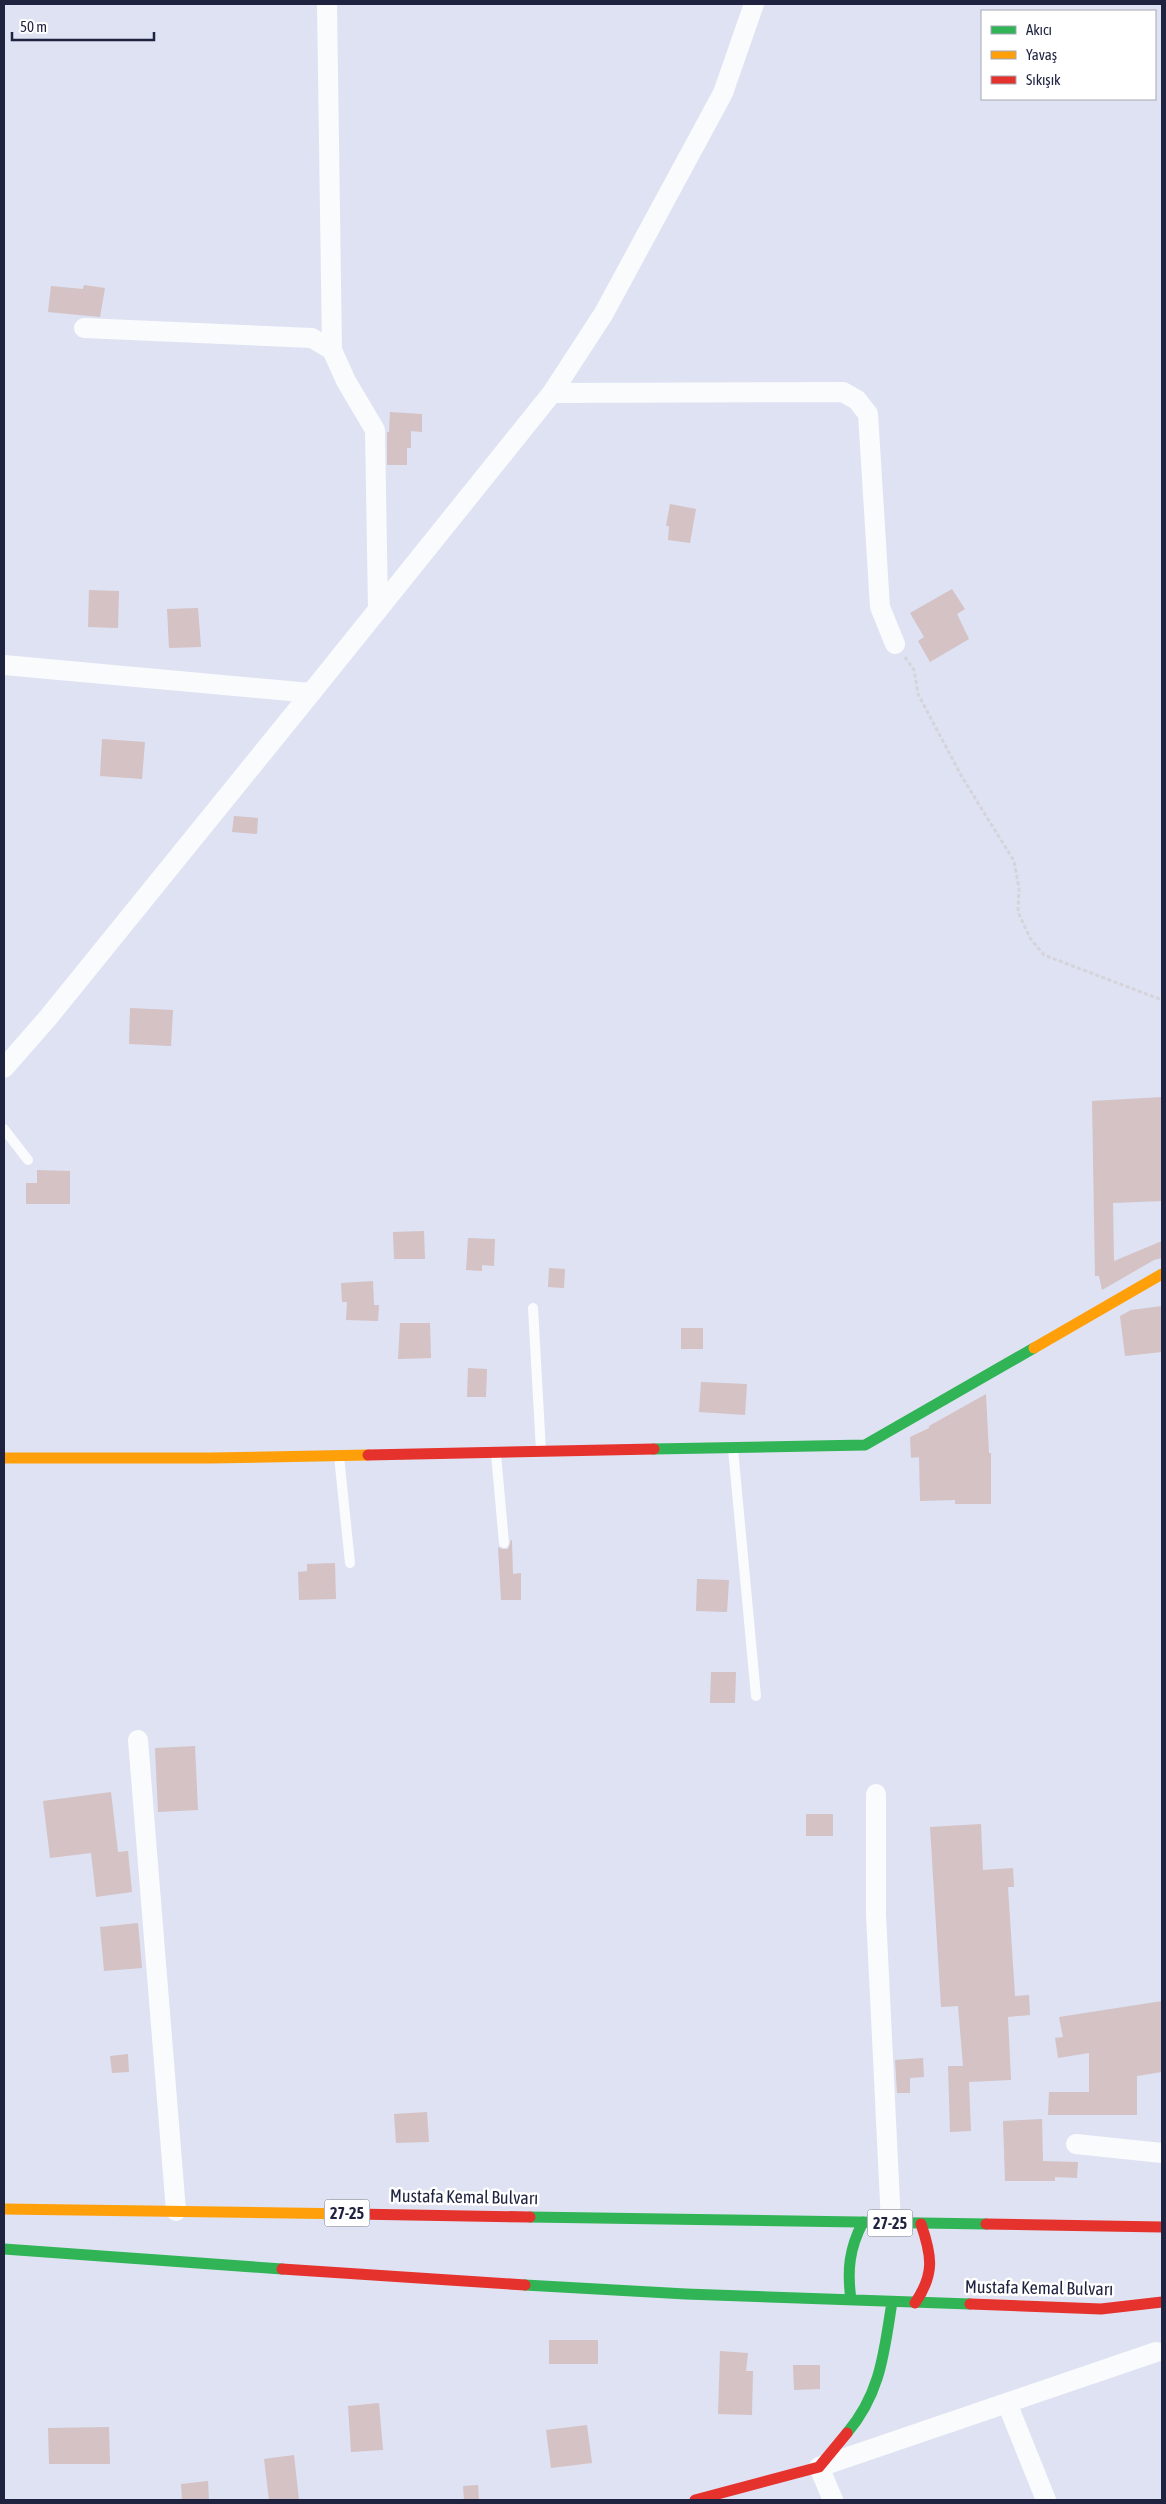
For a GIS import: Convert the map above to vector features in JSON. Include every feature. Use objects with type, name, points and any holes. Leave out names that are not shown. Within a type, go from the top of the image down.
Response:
[{"type":"main road","points":[[4,1458],[542,1452],[866,1445],[1162,1274]]},
{"type":"main road","name":"Mustafa Kemal Bulvarı","points":[[4,2209],[1162,2227]]},
{"type":"main road","points":[[851,2300],[847,2269],[850,2245],[863,2222]]},
{"type":"main road","points":[[915,2303],[926,2288],[931,2267],[930,2250],[922,2224]]},
{"type":"main road","name":"Mustafa Kemal Bulvarı","points":[[4,2249],[486,2283],[892,2302],[1101,2309],[1162,2302]]},
{"type":"main road","points":[[695,2500],[819,2467],[860,2418],[882,2368],[892,2302]]},
{"type":"street","points":[[327,4],[332,350],[346,382],[375,430],[378,610]]},
{"type":"street","points":[[4,1068],[47,1019],[311,694],[552,393],[604,313],[723,93],[754,4]]},
{"type":"street","points":[[84,328],[312,338],[332,350]]},
{"type":"street","points":[[552,393],[843,392],[857,400],[868,414],[880,607],[895,644]]},
{"type":"street","points":[[4,665],[311,694]]},
{"type":"street","points":[[138,1740],[176,2211]]},
{"type":"street","points":[[876,1794],[876,1914],[892,2223]]},
{"type":"street","points":[[1076,2144],[1162,2153]]},
{"type":"street","points":[[833,2500],[819,2467],[1156,2352]]},
{"type":"street","points":[[1006,2403],[1046,2500]]},
{"type":"lane","points":[[4,1129],[28,1160]]},
{"type":"lane","points":[[532,1308],[542,1452]]},
{"type":"lane","points":[[733,1448],[756,1696]]},
{"type":"lane","points":[[496,1452],[504,1543]]},
{"type":"lane","points":[[339,1455],[350,1563]]},
{"type":"path","points":[[895,644],[914,670],[918,694],[962,777],[1014,861],[1019,888],[1018,912],[1030,938],[1044,955],[1162,1000]]},
{"type":"building","points":[[84,285],[105,288],[100,317],[48,312],[51,286],[83,289]]},
{"type":"building","points":[[390,412],[422,414],[422,432],[411,431],[411,448],[407,448],[407,465],[387,465],[387,432],[389,432]]},
{"type":"building","points":[[670,504],[696,509],[690,543],[668,540],[669,526],[666,526]]},
{"type":"building","points":[[952,589],[965,609],[957,614],[969,639],[930,662],[918,641],[924,637],[910,613]]},
{"type":"building","points":[[89,590],[119,591],[118,628],[88,627]]},
{"type":"building","points":[[198,608],[201,647],[169,648],[167,609]]},
{"type":"building","points":[[102,739],[145,742],[142,779],[100,776]]},
{"type":"building","points":[[234,816],[258,818],[257,834],[232,832]]},
{"type":"building","points":[[130,1008],[173,1010],[171,1046],[129,1044]]},
{"type":"building","points":[[1162,1097],[1162,1201],[1113,1203],[1114,1261],[1162,1241],[1162,1258],[1154,1260],[1102,1290],[1099,1276],[1095,1276],[1092,1101]]},
{"type":"building","points":[[37,1170],[70,1171],[70,1204],[26,1204],[26,1183],[37,1183]]},
{"type":"building","points":[[424,1231],[425,1259],[394,1259],[393,1232]]},
{"type":"building","points":[[468,1238],[495,1239],[494,1266],[482,1265],[482,1271],[466,1270]]},
{"type":"building","points":[[549,1268],[565,1269],[564,1288],[548,1287]]},
{"type":"building","points":[[373,1281],[374,1305],[379,1305],[378,1321],[346,1320],[347,1302],[342,1302],[341,1283]]},
{"type":"building","points":[[1162,1306],[1162,1352],[1125,1356],[1120,1316],[1131,1310]]},
{"type":"building","points":[[400,1323],[430,1323],[431,1358],[398,1359]]},
{"type":"building","points":[[681,1328],[703,1328],[703,1349],[681,1349]]},
{"type":"building","points":[[468,1368],[487,1369],[486,1397],[467,1397]]},
{"type":"building","points":[[701,1382],[747,1384],[745,1415],[699,1412]]},
{"type":"building","points":[[986,1394],[989,1453],[991,1453],[991,1504],[955,1504],[955,1500],[920,1501],[919,1457],[911,1458],[910,1437],[929,1428],[929,1426]]},
{"type":"building","points":[[511,1540],[513,1574],[521,1573],[521,1600],[501,1600],[498,1547],[508,1549]]},
{"type":"building","points":[[335,1563],[336,1599],[299,1600],[298,1572],[307,1571],[307,1564]]},
{"type":"building","points":[[697,1579],[729,1580],[727,1612],[696,1611]]},
{"type":"building","points":[[711,1672],[736,1672],[735,1703],[710,1703]]},
{"type":"building","points":[[195,1746],[198,1810],[158,1812],[155,1748]]},
{"type":"building","points":[[111,1792],[118,1852],[128,1851],[132,1892],[96,1897],[91,1853],[50,1858],[43,1801]]},
{"type":"building","points":[[806,1814],[833,1814],[833,1836],[806,1836]]},
{"type":"building","points":[[981,1824],[983,1870],[1013,1868],[1014,1887],[1008,1887],[1015,1996],[1029,1995],[1030,2015],[1008,2017],[1011,2080],[969,2082],[971,2131],[950,2132],[948,2066],[963,2066],[958,2006],[941,2007],[930,1827]]},
{"type":"building","points":[[138,1923],[142,1968],[104,1971],[100,1927]]},
{"type":"building","points":[[1162,2001],[1162,2072],[1137,2076],[1137,2115],[1048,2115],[1049,2092],[1089,2092],[1089,2053],[1058,2058],[1055,2038],[1063,2037],[1059,2017]]},
{"type":"building","points":[[128,2054],[129,2072],[112,2073],[110,2056]]},
{"type":"building","points":[[923,2058],[924,2077],[910,2078],[910,2093],[897,2093],[895,2060]]},
{"type":"building","points":[[427,2112],[429,2142],[396,2143],[394,2114]]},
{"type":"building","points":[[1042,2119],[1043,2161],[1078,2162],[1077,2178],[1055,2177],[1055,2181],[1005,2181],[1003,2121]]},
{"type":"building","points":[[549,2340],[598,2340],[598,2364],[549,2364]]},
{"type":"building","points":[[720,2351],[748,2353],[746,2371],[753,2371],[752,2415],[718,2414]]},
{"type":"building","points":[[793,2365],[820,2365],[820,2389],[794,2390]]},
{"type":"building","points":[[379,2403],[383,2450],[351,2452],[348,2406]]},
{"type":"building","points":[[587,2425],[592,2463],[551,2468],[546,2430]]},
{"type":"building","points":[[109,2427],[110,2464],[49,2464],[48,2428]]},
{"type":"building","points":[[294,2455],[299,2500],[269,2500],[264,2459]]},
{"type":"building","points":[[208,2481],[209,2500],[182,2500],[181,2484]]},
{"type":"building","points":[[478,2485],[479,2500],[464,2500],[463,2486]]},
{"type":"traffic: fast","points":[[654,1449],[865,1445],[1034,1348]]},
{"type":"traffic: fast","points":[[530,2217],[986,2224]]},
{"type":"traffic: fast","points":[[851,2300],[850,2260],[863,2222]]},
{"type":"traffic: fast","points":[[4,2249],[282,2269]]},
{"type":"traffic: fast","points":[[525,2285],[686,2294],[970,2304]]},
{"type":"traffic: fast","points":[[847,2433],[867,2403],[874,2387],[883,2355],[892,2302]]},
{"type":"traffic: slow","points":[[1034,1348],[1162,1274]]},
{"type":"traffic: slow","points":[[4,1458],[210,1458],[368,1455]]},
{"type":"traffic: slow","points":[[4,2209],[354,2214]]},
{"type":"traffic: jam","points":[[368,1455],[654,1449]]},
{"type":"traffic: jam","points":[[354,2214],[530,2217]]},
{"type":"traffic: jam","points":[[915,2303],[926,2283],[930,2265],[928,2246],[921,2224]]},
{"type":"traffic: jam","points":[[986,2224],[1162,2227]]},
{"type":"traffic: jam","points":[[282,2269],[525,2285]]},
{"type":"traffic: jam","points":[[970,2304],[1101,2309],[1162,2302]]},
{"type":"traffic: jam","points":[[695,2500],[819,2467],[847,2433]]}]
